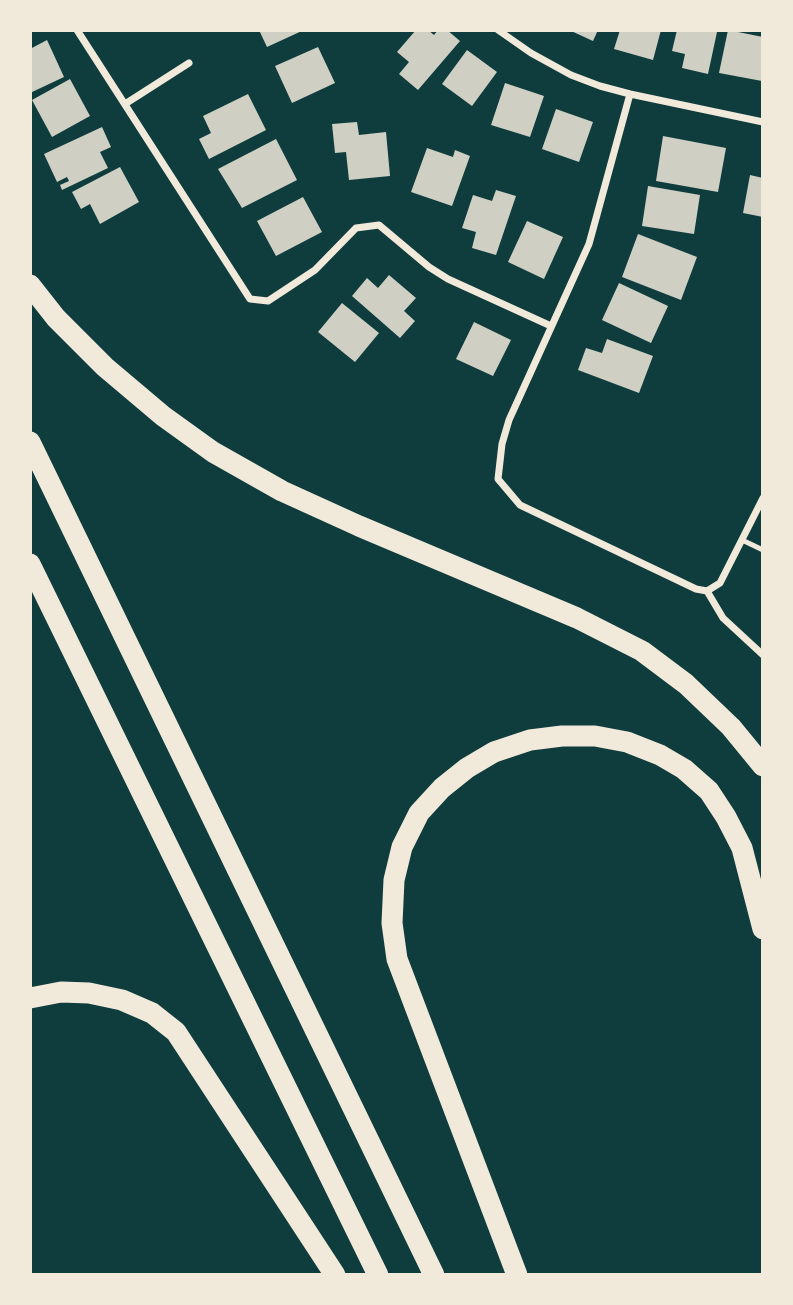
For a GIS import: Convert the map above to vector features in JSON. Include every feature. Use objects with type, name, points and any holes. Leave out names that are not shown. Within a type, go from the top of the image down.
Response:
[{"type":"highway","points":[[30,285],[56,318],[105,367],[163,416],[213,452],[282,491],[577,618],[642,650],[686,684],[722,718],[763,766]]},
{"type":"highway","points":[[30,442],[435,1275]]},
{"type":"highway","points":[[30,564],[378,1275]]},
{"type":"highway","points":[[517,1275],[397,959],[392,923],[394,880],[402,847],[419,813],[458,774],[494,752],[530,740],[562,736],[595,736],[627,742],[660,755],[684,769],[709,792],[742,848],[763,929]]},
{"type":"highway","points":[[30,998],[61,992],[89,993],[122,1000],[152,1013],[176,1032],[335,1275]]},
{"type":"street","points":[[77,30],[250,299],[268,301],[315,270],[356,228],[379,225],[429,267],[448,279],[551,326]]},
{"type":"street","points":[[498,30],[531,53],[571,75],[630,94],[763,122]]},
{"type":"street","points":[[125,104],[189,63]]},
{"type":"street","points":[[630,94],[589,244],[509,420],[502,444],[498,479],[520,505],[696,589],[707,591],[720,583],[763,498]]},
{"type":"street","points":[[707,591],[723,618],[763,655]]},
{"type":"lane","points":[[742,540],[763,550]]},
{"type":"building","points":[[259,30],[304,30],[267,47]]},
{"type":"building","points":[[416,30],[428,30],[434,35],[438,30],[447,30],[460,41],[418,90],[399,74],[409,62],[397,52]]},
{"type":"building","points":[[569,30],[598,30],[593,41]]},
{"type":"building","points":[[620,30],[661,30],[653,60],[614,49]]},
{"type":"building","points":[[677,30],[717,32],[708,74],[682,68],[685,54],[672,51]]},
{"type":"building","points":[[728,30],[763,37],[762,81],[719,73]]},
{"type":"building","points":[[47,40],[64,77],[30,93],[30,49]]},
{"type":"building","points":[[318,47],[335,83],[292,103],[275,66]]},
{"type":"building","points":[[467,50],[497,72],[472,106],[442,84]]},
{"type":"building","points":[[70,79],[90,116],[52,137],[32,100]]},
{"type":"building","points":[[505,83],[544,96],[530,137],[491,125]]},
{"type":"building","points":[[248,94],[266,130],[209,159],[199,139],[211,133],[203,116]]},
{"type":"building","points":[[556,109],[593,122],[579,162],[542,149]]},
{"type":"building","points":[[357,122],[359,135],[386,132],[390,176],[349,180],[346,152],[335,153],[332,124]]},
{"type":"building","points":[[102,127],[111,147],[100,152],[108,168],[62,190],[60,185],[69,181],[67,177],[57,182],[44,154]]},
{"type":"building","points":[[663,136],[726,148],[718,192],[656,181]]},
{"type":"building","points":[[276,139],[297,180],[242,208],[218,169]]},
{"type":"building","points":[[427,148],[453,157],[455,150],[470,156],[452,206],[411,192]]},
{"type":"building","points":[[120,167],[139,202],[100,224],[90,204],[81,209],[72,192]]},
{"type":"building","points":[[750,175],[763,178],[763,217],[743,213]]},
{"type":"building","points":[[648,186],[700,195],[694,234],[642,226]]},
{"type":"building","points":[[496,190],[516,196],[496,255],[472,248],[476,232],[462,228],[473,195],[492,201]]},
{"type":"building","points":[[303,197],[322,232],[276,256],[257,221]]},
{"type":"building","points":[[527,221],[563,237],[544,279],[508,262]]},
{"type":"building","points":[[638,234],[697,257],[681,300],[622,277]]},
{"type":"building","points":[[389,275],[416,298],[404,311],[415,321],[400,338],[352,296],[367,278],[378,288]]},
{"type":"building","points":[[619,283],[668,306],[651,343],[602,320]]},
{"type":"building","points":[[342,303],[379,333],[355,362],[318,332]]},
{"type":"building","points":[[474,322],[511,340],[493,376],[456,359]]},
{"type":"building","points":[[607,339],[653,356],[639,393],[578,370],[586,348],[602,353]]}]
